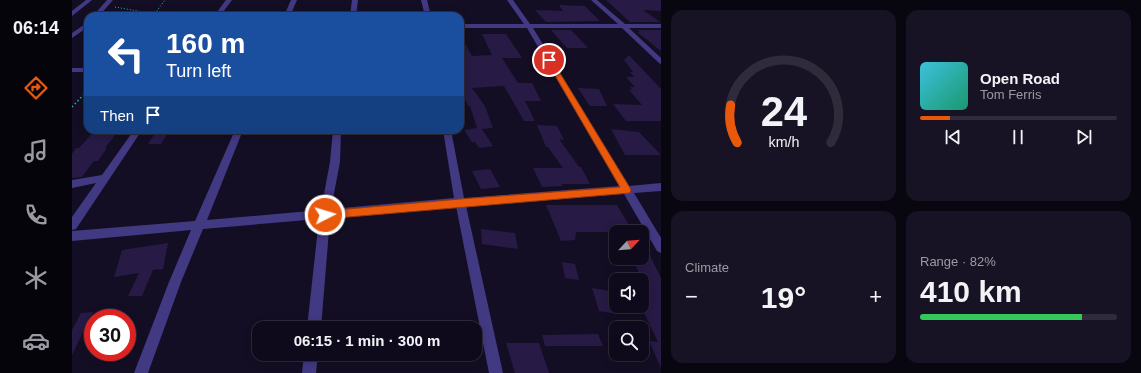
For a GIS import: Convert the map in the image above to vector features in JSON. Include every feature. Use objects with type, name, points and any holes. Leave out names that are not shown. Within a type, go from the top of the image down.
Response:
[{"type":"street","points":[[72,14],[89,0]]},
{"type":"street","points":[[220,12],[229,0]]},
{"type":"street","points":[[288,12],[294,0]]},
{"type":"street","points":[[354,12],[355,0]]},
{"type":"street","points":[[424,0],[427,12]]},
{"type":"street","points":[[510,0],[537,38],[661,248]]},
{"type":"street","points":[[594,0],[625,26],[661,62]]},
{"type":"street","points":[[99,12],[108,2]]},
{"type":"street","points":[[464,26],[661,26]]},
{"type":"street","points":[[72,36],[84,27]]},
{"type":"street","points":[[72,70],[84,70]]},
{"type":"street","points":[[72,226],[135,134]]},
{"type":"street","points":[[141,373],[175,282],[200,226],[237,134]]},
{"type":"street","points":[[315,321],[325,215],[335,162],[338,134]]},
{"type":"street","points":[[448,134],[460,202],[496,373]]},
{"type":"street","points":[[72,184],[105,178]]},
{"type":"street","points":[[72,236],[200,226],[460,202],[661,187]]},
{"type":"street","points":[[309,373],[310,361]]},
{"type":"path","points":[[156,12],[165,0]]},
{"type":"path","points":[[108,2],[129,10],[142,12]]},
{"type":"path","points":[[72,107],[84,94]]},
{"type":"building","points":[[606,0],[661,0],[661,11],[643,10],[660,22],[630,22]]},
{"type":"building","points":[[559,5],[585,6],[600,21],[546,22],[535,10],[563,11]]},
{"type":"building","points":[[551,30],[571,30],[588,48],[567,48]]},
{"type":"building","points":[[637,30],[661,30],[661,51],[637,32],[640,32]]},
{"type":"building","points":[[482,34],[506,34],[522,58],[502,58],[518,83],[532,83],[541,101],[525,101],[535,121],[524,121],[504,86],[472,88],[485,106],[493,128],[482,129],[493,146],[479,148],[475,142],[472,142],[464,130],[477,128],[470,106],[468,106],[464,97],[466,97],[464,94],[464,41],[472,56],[492,55]]},
{"type":"building","points":[[629,55],[661,89],[661,121],[626,121],[613,104],[642,105],[629,90],[632,90],[630,87],[635,87],[626,77],[634,77],[630,72],[633,72],[624,60]]},
{"type":"building","points":[[578,88],[599,89],[607,106],[590,106]]},
{"type":"building","points":[[537,125],[557,126],[564,140],[559,139],[579,167],[581,167],[590,184],[561,184],[563,186],[542,187],[533,168],[563,168],[548,147],[546,147]]},
{"type":"building","points":[[611,129],[639,132],[661,155],[625,155]]},
{"type":"building","points":[[91,134],[116,134],[105,148],[107,148],[98,161],[94,161],[82,177],[72,178],[72,154],[76,148],[79,148]]},
{"type":"building","points":[[155,134],[167,134],[161,144],[148,144]]},
{"type":"building","points":[[490,169],[500,187],[481,189],[472,171]]},
{"type":"building","points":[[546,205],[617,205],[629,225],[609,225],[609,232],[576,232],[575,240],[561,241]]},
{"type":"building","points":[[481,229],[515,233],[518,249],[482,244]]},
{"type":"building","points":[[168,243],[163,269],[153,270],[142,296],[128,296],[139,273],[114,277],[122,250]]},
{"type":"building","points":[[649,253],[661,278],[661,368],[649,341],[658,342],[644,313],[649,313],[649,273],[639,273],[635,265],[649,265]]},
{"type":"building","points":[[562,262],[575,264],[579,280],[565,278]]},
{"type":"building","points":[[592,288],[609,291],[609,313],[599,311]]},
{"type":"building","points":[[81,313],[84,313],[84,330],[72,355],[72,330]]},
{"type":"building","points":[[598,334],[603,346],[545,346],[542,335]]},
{"type":"building","points":[[506,343],[539,343],[549,373],[515,373]]},
{"type":"route","points":[[325,215],[460,202],[627,190],[549,60]]}]
